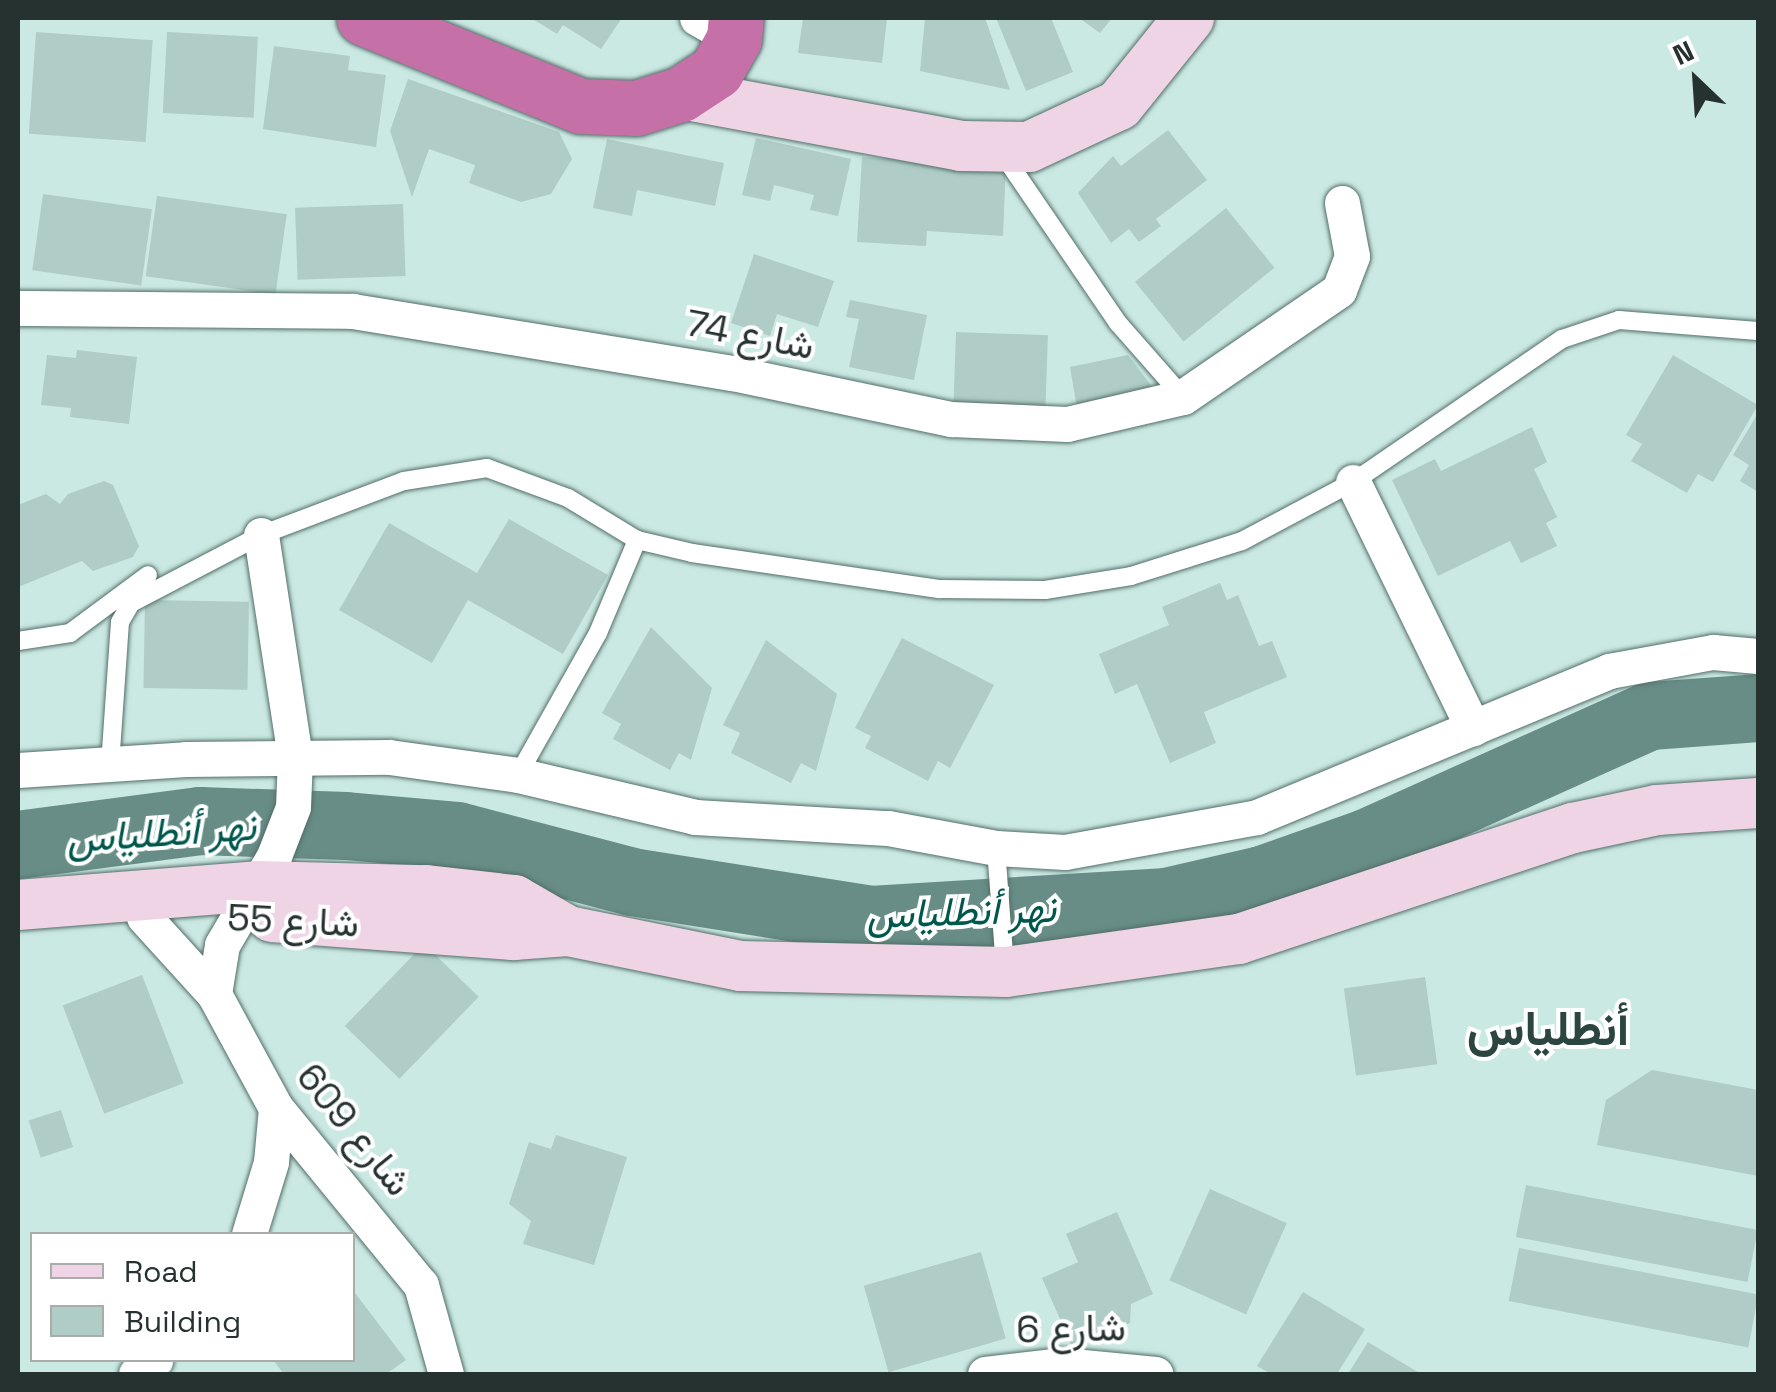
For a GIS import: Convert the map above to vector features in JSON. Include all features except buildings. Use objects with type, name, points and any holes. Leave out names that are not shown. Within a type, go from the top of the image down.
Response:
[{"type":"highway","points":[[364,18],[581,106],[636,108],[681,94],[716,71],[722,25]]},
{"type":"street","points":[[681,94],[1000,149],[1068,134],[1119,104],[1189,18]]},
{"type":"street","name":"شارع 74","points":[[18,308],[353,311],[732,374],[951,419],[1067,424],[1183,397],[1339,290],[1352,256],[1342,203]]},
{"type":"street","points":[[1354,482],[1473,728]]},
{"type":"street","points":[[214,994],[214,966],[293,807],[295,758],[261,535]]},
{"type":"street","points":[[18,770],[389,757],[518,774],[695,818],[888,828],[996,857],[1065,852],[1257,817],[1610,671],[1713,652],[1758,656]]},
{"type":"street","name":"شارع 55","points":[[18,932],[144,916],[257,885],[513,935],[568,931],[740,966],[1003,956],[1240,939],[1573,828],[1656,810],[1758,803]]},
{"type":"street","points":[[18,905],[257,885]]},
{"type":"street","name":"شارع 609","points":[[144,916],[214,994],[276,1108],[421,1286],[446,1374]]},
{"type":"street","points":[[250,1232],[271,1162],[276,1108]]},
{"type":"street","name":"شارع 6","points":[[986,1374],[1062,1366],[1156,1374]]},
{"type":"lane","points":[[1000,149],[1118,323],[1183,397]]},
{"type":"lane","points":[[110,765],[120,622],[131,603],[261,535],[366,491],[487,468],[555,492],[637,540],[882,583],[1045,590],[1131,576],[1242,541],[1354,482],[1562,339],[1619,320],[1758,331]]},
{"type":"lane","points":[[518,774],[598,634],[637,540]]},
{"type":"lane","points":[[18,641],[70,633],[148,575]]},
{"type":"lane","points":[[996,857],[1003,956]]},
{"type":"waterway","name":"نهر أنطلياس","points":[[18,845],[200,821],[346,826],[457,836],[632,882],[871,920],[1167,902],[1262,880],[1367,843],[1650,716],[1758,708]]},
{"type":"district","name":"أنطلياس","points":[[1548,1029]]}]
